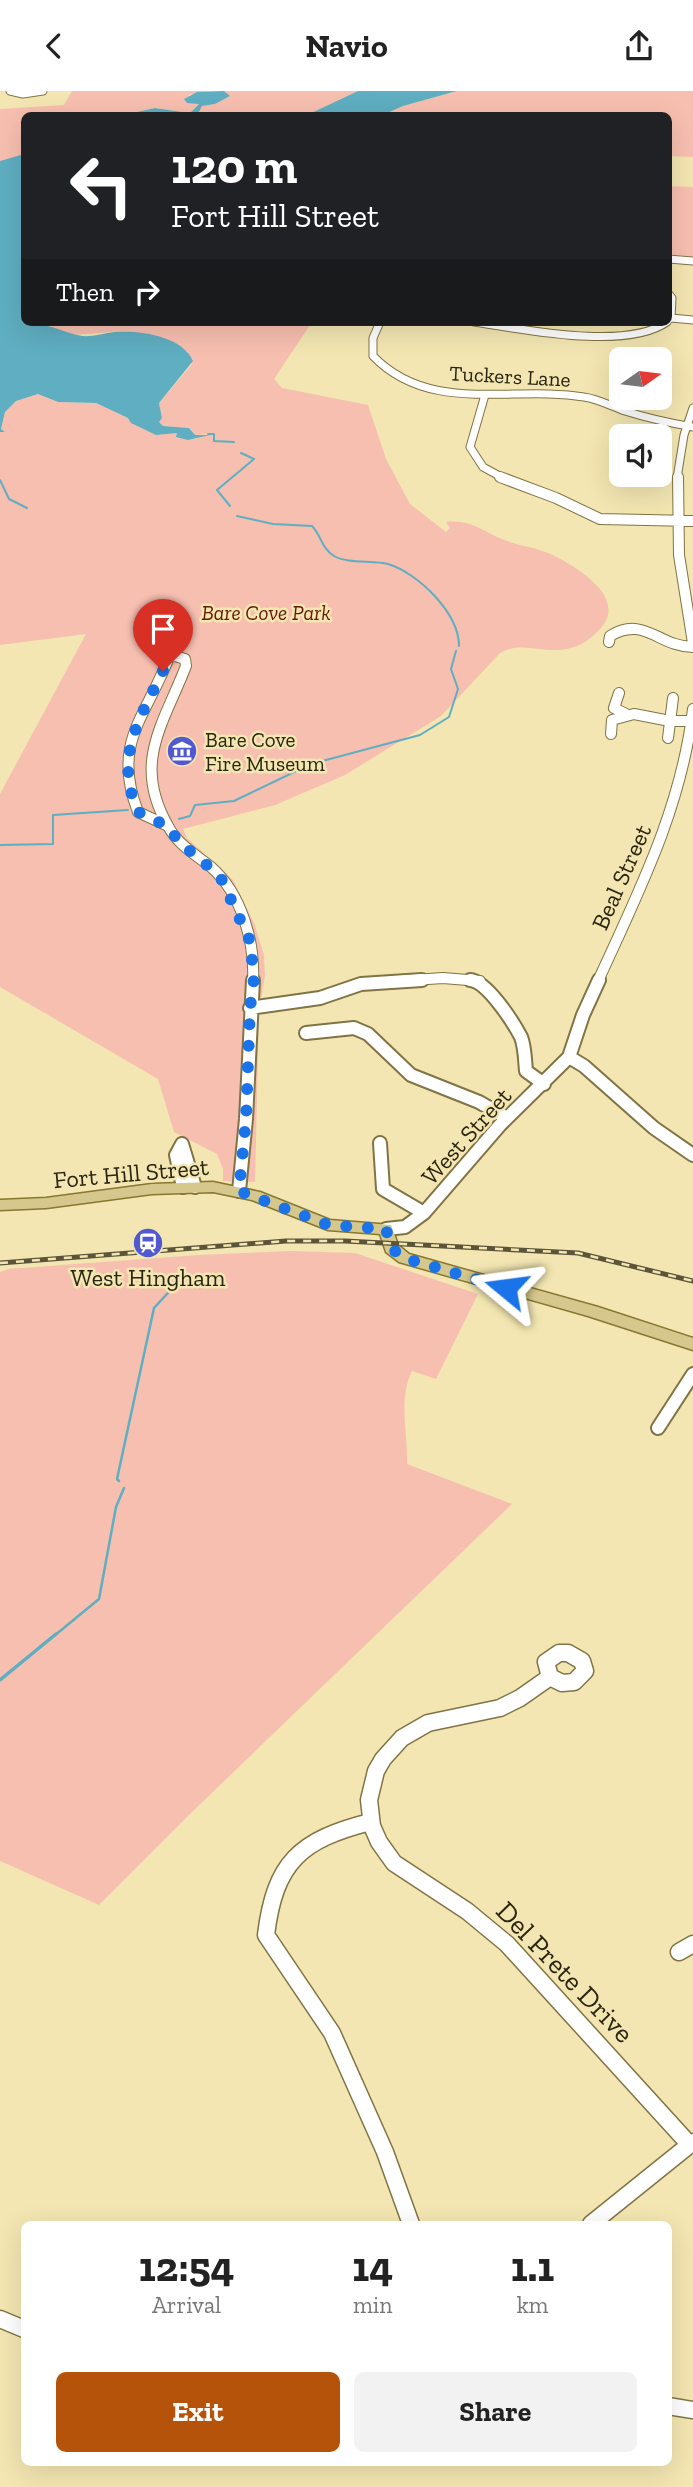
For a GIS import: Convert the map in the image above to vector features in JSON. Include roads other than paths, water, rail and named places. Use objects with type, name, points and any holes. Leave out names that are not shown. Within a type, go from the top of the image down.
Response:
[{"type":"main road","name":"Fort Hill Street","points":[[0,1205],[189,1187],[239,1191],[328,1225],[386,1229]]},
{"type":"main road","points":[[386,1229],[391,1248],[404,1258],[592,1311],[693,1344]]},
{"type":"street","points":[[10,91],[23,95],[43,91]]},
{"type":"street","points":[[672,259],[693,261]]},
{"type":"street","points":[[672,320],[693,320]]},
{"type":"street","name":"Tuckers Lane","points":[[378,326],[373,338],[372,352],[386,370],[430,387],[485,395],[573,396],[690,428]]},
{"type":"street","points":[[502,326],[588,338],[657,329],[661,326]]},
{"type":"street","points":[[485,395],[470,447],[476,459],[488,470],[600,519],[693,521]]},
{"type":"street","points":[[609,642],[610,636],[618,631],[639,628],[682,647],[693,645],[679,556],[678,471],[693,408]]},
{"type":"street","points":[[169,827],[138,812],[127,766],[132,740],[144,707],[169,657],[175,656],[185,659],[186,666],[161,717],[150,764],[154,791],[178,841],[220,876],[247,934],[254,958],[246,1119],[239,1191]]},
{"type":"street","points":[[619,694],[614,708],[626,714]]},
{"type":"street","points":[[668,738],[673,698]]},
{"type":"street","name":"Beal Street","points":[[565,1062],[583,1015],[653,861],[674,805],[684,768],[693,709]]},
{"type":"street","points":[[611,734],[612,720],[626,714],[642,714],[670,721],[692,721]]},
{"type":"street","points":[[250,1008],[320,998],[361,984],[443,978],[478,980],[487,987],[523,1039],[526,1071],[544,1084]]},
{"type":"street","points":[[306,1033],[354,1028],[368,1034],[395,1063],[411,1075],[479,1102],[507,1118]]},
{"type":"street","points":[[565,1062],[592,1075],[654,1128],[693,1155]]},
{"type":"street","name":"West Street","points":[[386,1229],[405,1227],[424,1213],[507,1118],[565,1062]]},
{"type":"street","points":[[380,1143],[383,1189],[424,1213]]},
{"type":"street","points":[[658,1428],[693,1374]]},
{"type":"street","points":[[410,2221],[386,2152],[332,2033],[266,1935],[272,1888],[282,1869],[317,1839],[349,1826],[370,1822],[373,1777],[380,1759],[400,1740],[433,1721],[502,1707],[530,1693],[550,1677]]},
{"type":"street","name":"Del Prete Drive","points":[[370,1822],[381,1846],[394,1863],[475,1916],[502,1940],[691,2144]]},
{"type":"street","points":[[595,2221],[691,2144]]},
{"type":"street","points":[[0,2319],[21,2328]]},
{"type":"street","points":[[672,2407],[693,2410]]},
{"type":"water","points":[[224,91],[230,96],[215,104],[202,106],[199,112],[191,112],[199,104],[187,103],[184,99],[197,92]]},
{"type":"water","points":[[358,91],[457,91],[390,112],[313,112]]},
{"type":"water","points":[[155,108],[183,112],[137,112]]},
{"type":"water","points":[[21,155],[21,326],[46,326],[82,336],[125,332],[170,340],[188,352],[193,361],[159,403],[162,418],[159,422],[163,426],[189,428],[195,435],[210,435],[188,440],[176,437],[177,433],[156,435],[96,403],[58,402],[38,394],[16,401],[5,412],[1,429],[5,432],[0,432],[0,161]]},
{"type":"waterway","points":[[208,434],[214,434],[214,441],[234,442]]},
{"type":"waterway","points":[[230,506],[217,490],[254,459],[241,453]]},
{"type":"waterway","points":[[0,480],[9,499],[27,508]]},
{"type":"waterway","points":[[237,516],[273,524],[312,526],[334,556],[346,560],[388,564],[412,576],[424,585],[444,608],[457,633],[459,646]]},
{"type":"waterway","points":[[179,819],[190,816],[195,805],[234,801],[311,764],[420,735],[449,717],[458,689],[451,669],[456,651]]},
{"type":"waterway","points":[[0,845],[53,844],[53,815],[128,810]]},
{"type":"waterway","points":[[119,1481],[117,1479],[154,1308],[178,1282]]},
{"type":"waterway","points":[[54,1636],[99,1599],[116,1507],[124,1488]]},
{"type":"waterway","points":[[0,1680],[56,1634]]},
{"type":"railway","points":[[0,1263],[286,1241],[345,1241],[578,1253],[693,1281]]},
{"type":"place","name":"Bare Cove Fire Museum","points":[[182,751]]},
{"type":"place","name":"West Hingham","points":[[148,1243]]},
{"type":"park label","name":"Bare Cove Park","points":[[266,612]]}]
